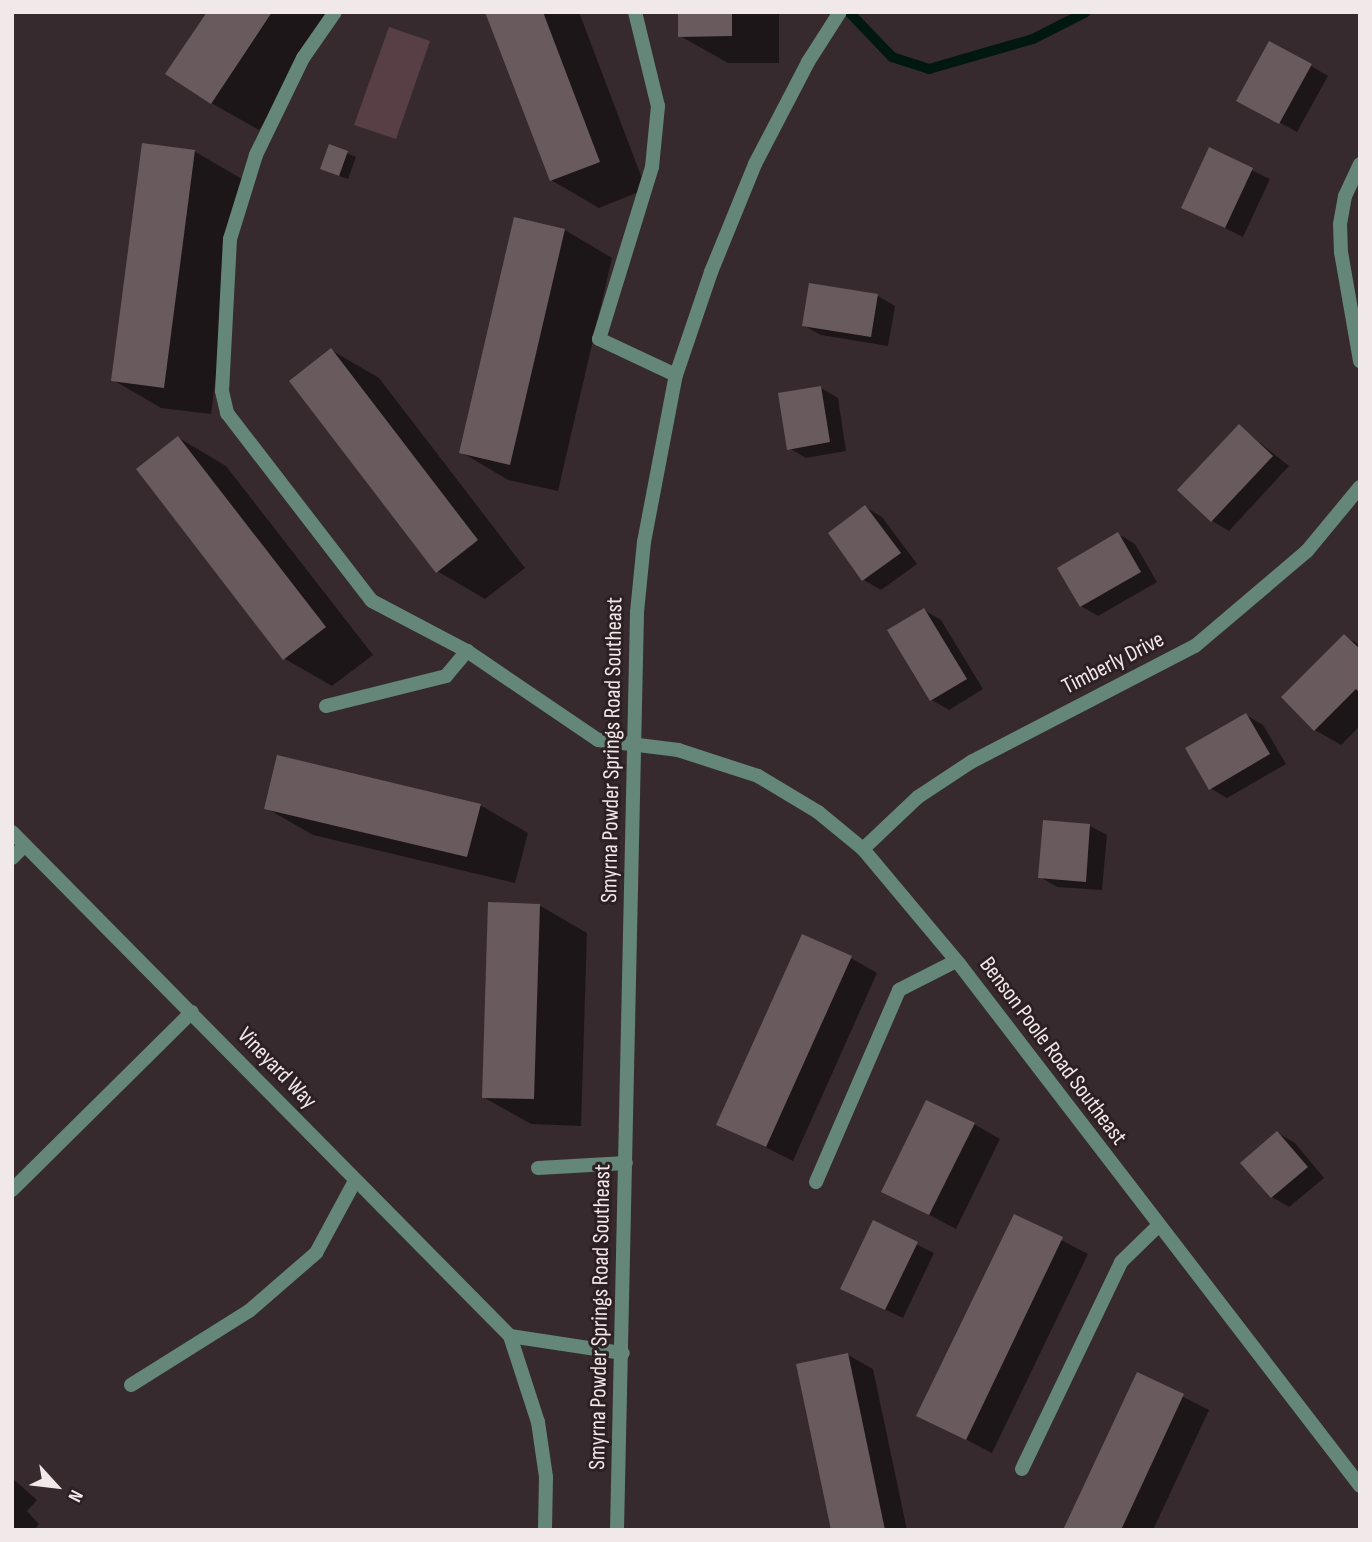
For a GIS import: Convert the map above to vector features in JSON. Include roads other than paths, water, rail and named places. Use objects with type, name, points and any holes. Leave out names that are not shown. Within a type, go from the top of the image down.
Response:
[{"type":"street","name":"Benson Poole Road Southeast","points":[[335,12],[303,58],[256,155],[230,239],[222,391],[228,413],[372,601],[467,651],[598,740],[678,750],[758,776],[818,812],[863,849],[956,961],[1360,1486]]},
{"type":"street","points":[[635,12],[658,106],[652,167],[598,339],[676,375]]},
{"type":"street","name":"Smyrna Powder Springs Road Southeast","points":[[617,1530],[623,1353],[637,612],[644,542],[676,375],[711,272],[755,164],[808,62],[840,12]]},
{"type":"street","points":[[1360,164],[1345,196],[1340,224],[1341,253],[1360,361]]},
{"type":"street","name":"Timberly Drive","points":[[863,849],[918,797],[971,762],[1195,646],[1307,551],[1360,487]]},
{"type":"street","points":[[326,706],[446,676],[467,651]]},
{"type":"street","name":"Vineyard Way","points":[[12,832],[510,1336]]},
{"type":"street","points":[[12,859],[25,845]]},
{"type":"street","points":[[816,1182],[899,990],[956,961]]},
{"type":"street","points":[[12,1190],[192,1012]]},
{"type":"street","points":[[538,1168],[626,1163]]},
{"type":"street","points":[[131,1385],[249,1311],[316,1253],[355,1181]]},
{"type":"street","points":[[1022,1469],[1121,1262],[1158,1226]]},
{"type":"street","points":[[545,1530],[546,1477],[538,1422],[510,1336],[623,1353]]},
{"type":"waterway","points":[[849,12],[892,57],[929,69],[1033,39],[1086,12]]}]
